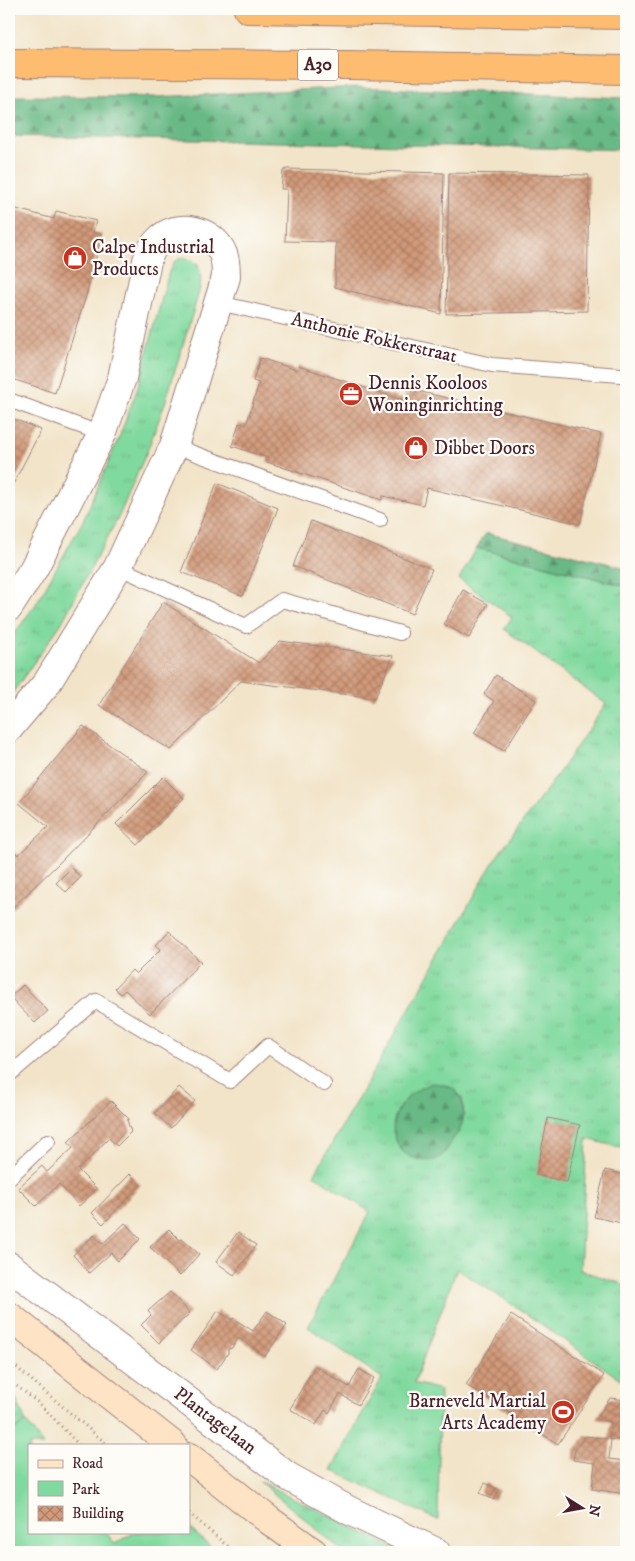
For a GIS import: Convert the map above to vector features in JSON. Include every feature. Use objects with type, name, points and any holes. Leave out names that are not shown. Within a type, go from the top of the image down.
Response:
[{"type":"highway","points":[[248,9],[626,15]]},
{"type":"highway","name":"A30","points":[[9,63],[348,65],[626,70]]},
{"type":"main road","points":[[9,1316],[172,1444]]},
{"type":"main road","points":[[190,1458],[270,1521],[314,1552]]},
{"type":"main road","points":[[270,1521],[301,1552]]},
{"type":"street","points":[[9,607],[34,568],[102,434],[122,378],[146,261],[151,249],[159,239],[170,232],[182,229],[194,230],[206,235],[216,243],[223,254],[226,277],[174,446],[118,567],[47,683],[9,728]]},
{"type":"street","name":"Plantagelaan","points":[[9,1266],[287,1476],[350,1511],[436,1552]]},
{"type":"lane","name":"Anthonie Fokkerstraat","points":[[219,303],[492,365],[620,375]]},
{"type":"lane","points":[[9,400],[102,434]]},
{"type":"lane","points":[[174,446],[380,520]]},
{"type":"lane","points":[[118,567],[246,626],[282,600],[400,633]]},
{"type":"lane","points":[[9,1075],[96,1000],[230,1081],[268,1046],[324,1084]]},
{"type":"lane","points":[[9,1178],[48,1141]]},
{"type":"path","points":[[9,1361],[107,1444]]},
{"type":"path","points":[[9,1380],[40,1404],[78,1444]]},
{"type":"path","points":[[190,1514],[234,1552]]},
{"type":"green space","points":[[357,87],[626,98],[626,150],[9,136],[9,96],[155,97]]},
{"type":"green space","points":[[181,258],[191,260],[198,265],[201,279],[199,292],[166,400],[148,449],[119,516],[61,624],[9,698],[9,641],[36,604],[84,519],[137,390],[169,272],[174,262]]},
{"type":"green space","points":[[486,533],[626,568],[626,586],[477,548]]},
{"type":"green space","points":[[477,548],[626,586],[626,1149],[587,1139],[580,1270],[626,1285],[626,1383],[522,1311],[457,1269],[414,1383],[440,1390],[438,1520],[331,1470],[382,1378],[308,1327],[370,1212],[314,1175],[495,859],[551,784],[606,704],[504,629],[512,617],[459,579]],"holes":[[[462,1097],[464,1114],[461,1127],[394,1123],[402,1104]]]},
{"type":"green space","points":[[433,1083],[450,1087],[458,1093],[462,1103],[463,1120],[459,1130],[442,1156],[434,1160],[417,1159],[406,1154],[400,1148],[393,1131],[394,1121],[402,1104],[408,1097],[424,1086]]},
{"type":"green space","points":[[9,1382],[26,1422],[9,1433]]},
{"type":"green space","points":[[26,1422],[42,1444],[28,1444],[28,1534],[108,1534],[115,1544],[132,1534],[190,1534],[190,1529],[216,1552],[9,1552],[9,1433]]},
{"type":"green space","points":[[259,1481],[403,1552],[344,1552]]},
{"type":"building","points":[[287,169],[444,173],[441,314],[335,287],[336,242],[285,241],[287,189],[281,189],[283,171]]},
{"type":"building","points":[[449,173],[589,175],[587,311],[446,314]]},
{"type":"building","points":[[9,207],[54,219],[56,211],[96,221],[93,232],[102,234],[86,296],[55,393],[9,378]]},
{"type":"building","points":[[260,358],[297,370],[298,366],[406,401],[409,389],[601,434],[580,524],[427,488],[423,505],[383,496],[382,500],[267,462],[268,458],[232,446],[239,423],[246,425],[259,383],[253,381]]},
{"type":"building","points":[[9,417],[41,430],[9,492]]},
{"type":"building","points":[[217,483],[278,508],[243,596],[181,572]]},
{"type":"building","points":[[311,521],[432,569],[412,614],[293,566]]},
{"type":"building","points":[[463,590],[488,604],[469,638],[444,624]]},
{"type":"building","points":[[163,602],[259,663],[280,641],[393,656],[375,698],[241,681],[171,750],[99,705]]},
{"type":"building","points":[[496,675],[536,700],[504,751],[474,733],[494,701],[484,694]]},
{"type":"building","points":[[83,726],[148,772],[9,911],[9,846],[18,855],[48,827],[19,803]]},
{"type":"building","points":[[163,777],[184,798],[138,845],[116,824]]},
{"type":"building","points":[[71,868],[81,877],[66,892],[56,883]]},
{"type":"building","points":[[169,931],[201,962],[150,1014],[125,990],[121,994],[115,988],[132,970],[136,974],[161,949],[156,945]]},
{"type":"building","points":[[23,985],[48,1011],[35,1023],[10,997]]},
{"type":"building","points":[[179,1087],[195,1101],[171,1128],[155,1113]]},
{"type":"building","points":[[111,1101],[129,1119],[127,1120],[131,1132],[117,1146],[109,1138],[78,1170],[97,1189],[79,1206],[59,1184],[36,1206],[18,1188],[42,1166],[47,1172],[73,1148],[68,1142]]},
{"type":"building","points":[[548,1118],[580,1125],[567,1182],[536,1175]]},
{"type":"building","points":[[605,1170],[626,1175],[626,1224],[594,1217]]},
{"type":"building","points":[[130,1174],[141,1185],[103,1224],[92,1213]]},
{"type":"building","points":[[125,1223],[140,1239],[118,1261],[111,1253],[89,1273],[73,1255],[94,1235],[102,1244]]},
{"type":"building","points":[[169,1229],[199,1254],[180,1276],[150,1247]]},
{"type":"building","points":[[238,1232],[256,1245],[234,1275],[216,1262]]},
{"type":"building","points":[[170,1292],[190,1313],[159,1343],[141,1325],[151,1315],[148,1311]]},
{"type":"building","points":[[218,1311],[253,1331],[267,1311],[287,1325],[265,1356],[239,1338],[232,1348],[228,1349],[228,1353],[217,1369],[191,1350]]},
{"type":"building","points":[[511,1315],[604,1375],[558,1444],[466,1385]]},
{"type":"building","points":[[315,1366],[349,1387],[359,1369],[374,1378],[358,1405],[340,1394],[329,1413],[325,1410],[316,1425],[290,1409]]},
{"type":"building","points":[[610,1398],[626,1400],[626,1441],[609,1439],[611,1422],[596,1419]]},
{"type":"building","points":[[585,1436],[611,1439],[609,1459],[626,1461],[626,1494],[592,1489],[595,1463],[573,1460],[575,1450]]},
{"type":"building","points":[[485,1483],[499,1490],[494,1500],[480,1493]]},
{"type":"place","name":"Calpe Industrial Products","points":[[75,258]]},
{"type":"place","name":"Dennis Kooloos Woninginrichting","points":[[351,394]]},
{"type":"place","name":"Dibbet Doors","points":[[416,448]]},
{"type":"place","name":"Barneveld Martial Arts Academy","points":[[563,1412]]}]
